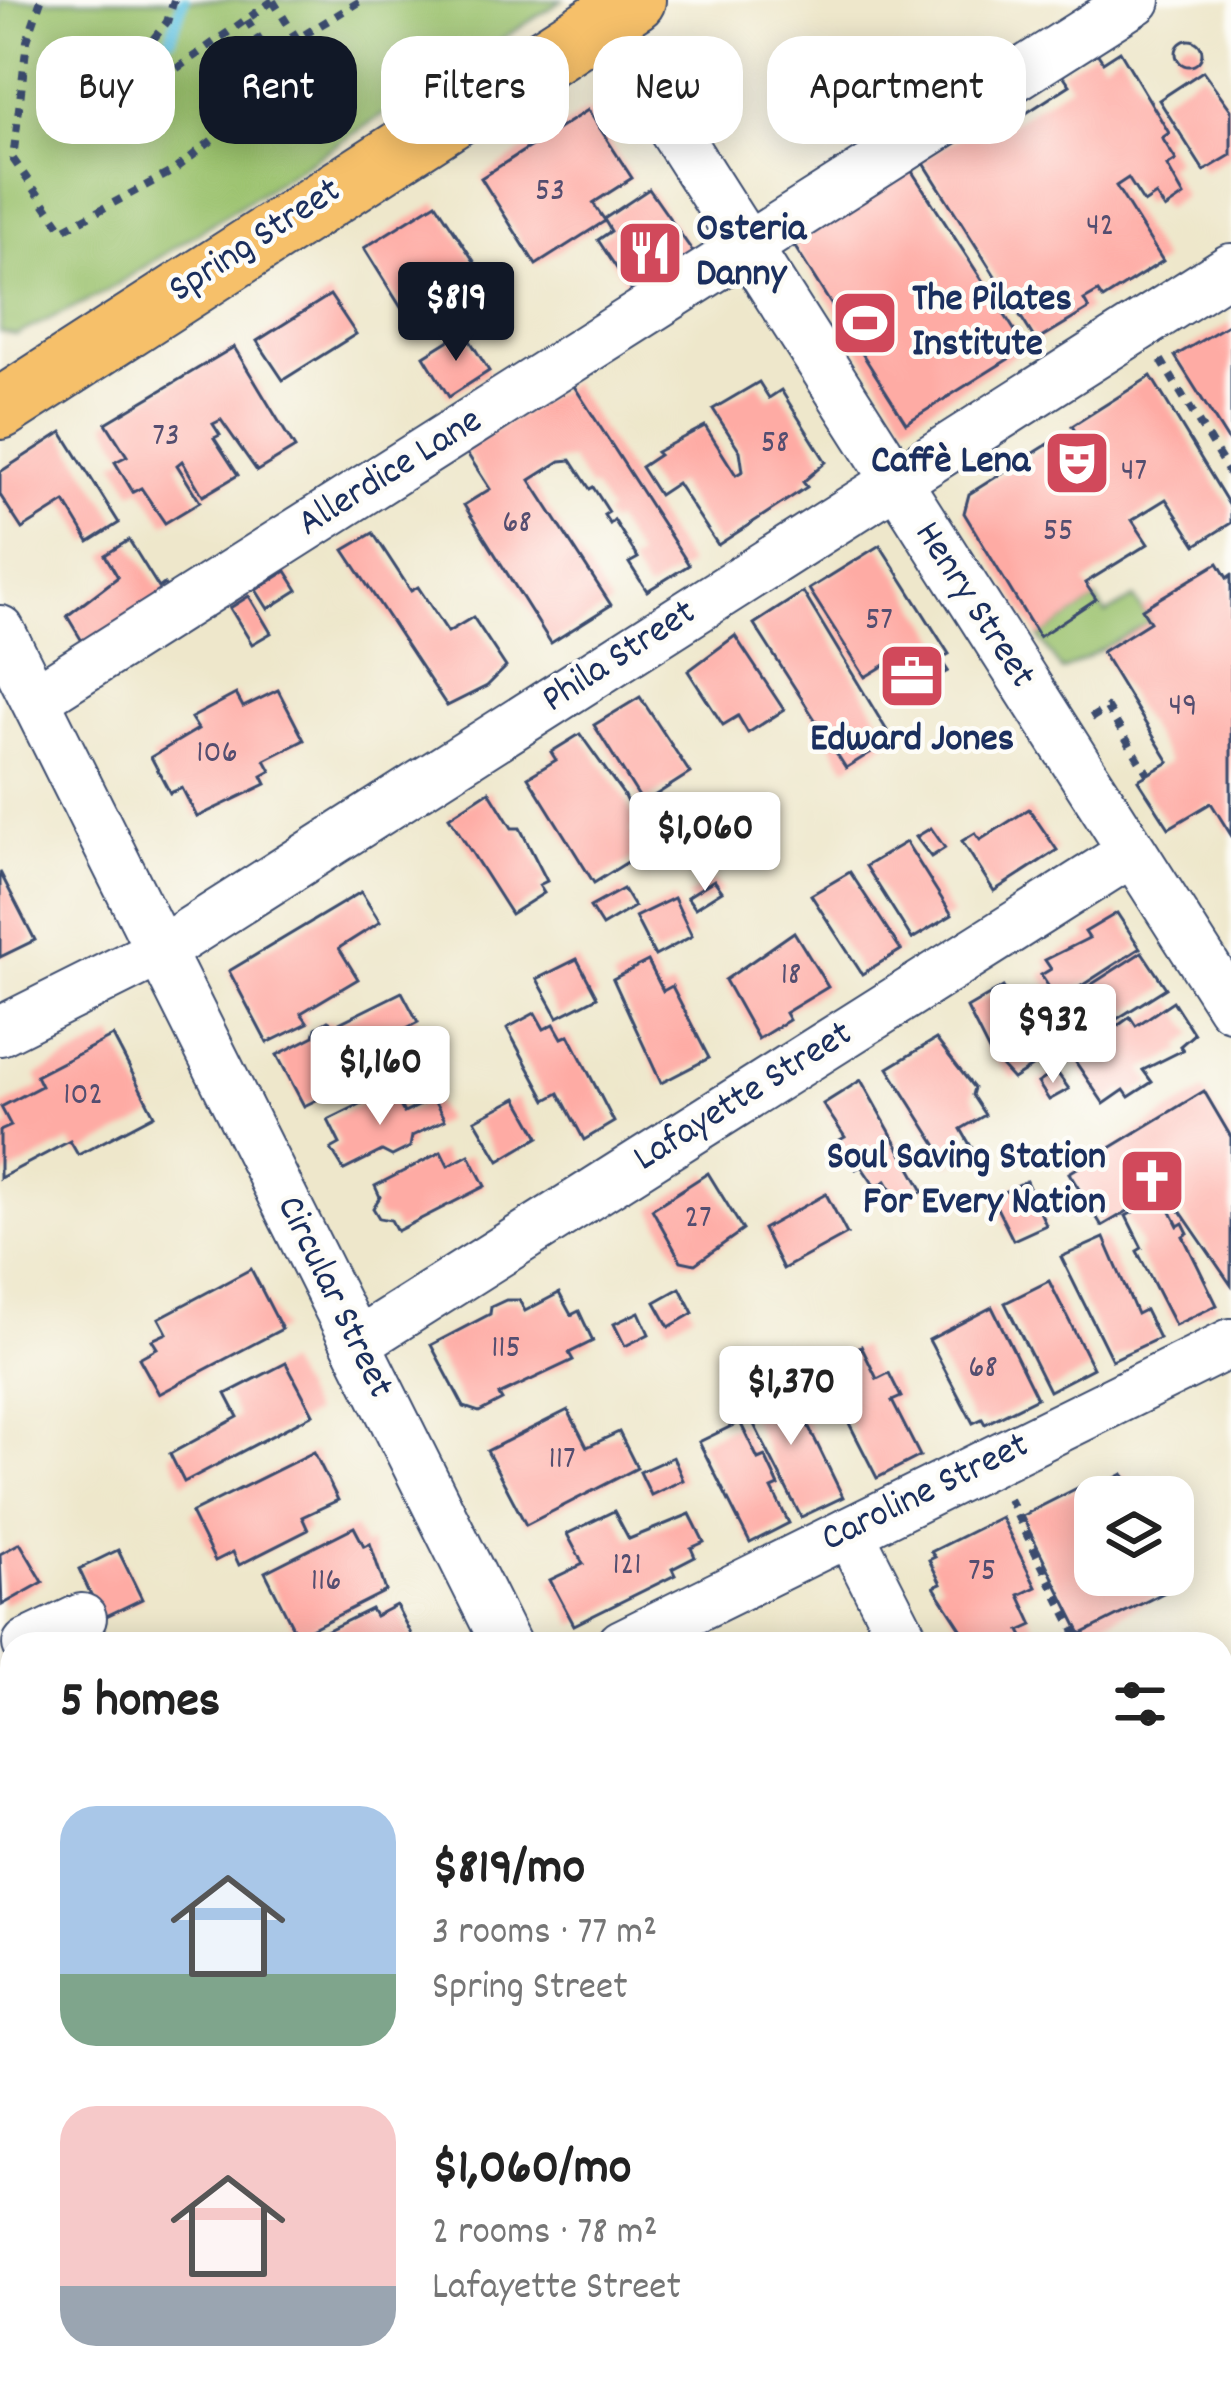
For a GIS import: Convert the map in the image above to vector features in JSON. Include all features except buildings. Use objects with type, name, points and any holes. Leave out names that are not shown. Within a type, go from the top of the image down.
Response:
[{"type":"main road","name":"Spring Street","points":[[0,409],[619,10]]},
{"type":"main road","points":[[0,361],[7,364],[110,339]]},
{"type":"street","name":"Allerdice Lane","points":[[34,699],[1136,0]]},
{"type":"street","name":"Henry Street","points":[[619,10],[747,250],[1231,1006]]},
{"type":"street","name":"Phila Street","points":[[0,1031],[160,951],[1231,268]]},
{"type":"street","name":"Circular Street","points":[[0,630],[500,1632]]},
{"type":"street","name":"Lafayette Street","points":[[356,1343],[1132,852]]},
{"type":"street","name":"Caroline Street","points":[[646,1632],[1231,1343]]},
{"type":"street","points":[[849,1532],[900,1632]]},
{"type":"street","points":[[52,1632],[82,1618]]},
{"type":"path","points":[[41,0],[27,40],[14,159],[63,230],[173,171],[279,88],[277,68],[247,18]]},
{"type":"path","points":[[174,0],[151,42],[173,70],[273,0],[297,39],[362,0]]},
{"type":"path","points":[[1161,360],[1231,476]]},
{"type":"path","points":[[1084,722],[1107,708],[1148,774]]},
{"type":"path","points":[[1008,1497],[1075,1632]]},
{"type":"green space","points":[[0,0],[563,0],[507,36],[381,36],[381,116],[357,131],[357,36],[199,36],[199,144],[337,144],[105,292],[16,335],[0,332]]},
{"type":"green space","points":[[1134,598],[1150,622],[1062,671],[1039,637],[1096,599],[1106,614]]},
{"type":"waterway","points":[[171,36],[183,0]]},
{"type":"place","name":"Osteria Danny","points":[[650,253]]},
{"type":"place","name":"The Pilates Institute","points":[[865,323]]},
{"type":"place","name":"Caffè Lena","points":[[1077,463]]},
{"type":"place","name":"Edward Jones","points":[[912,676]]},
{"type":"place","name":"Soul Saving Station For Every Nation","points":[[1152,1181]]}]
